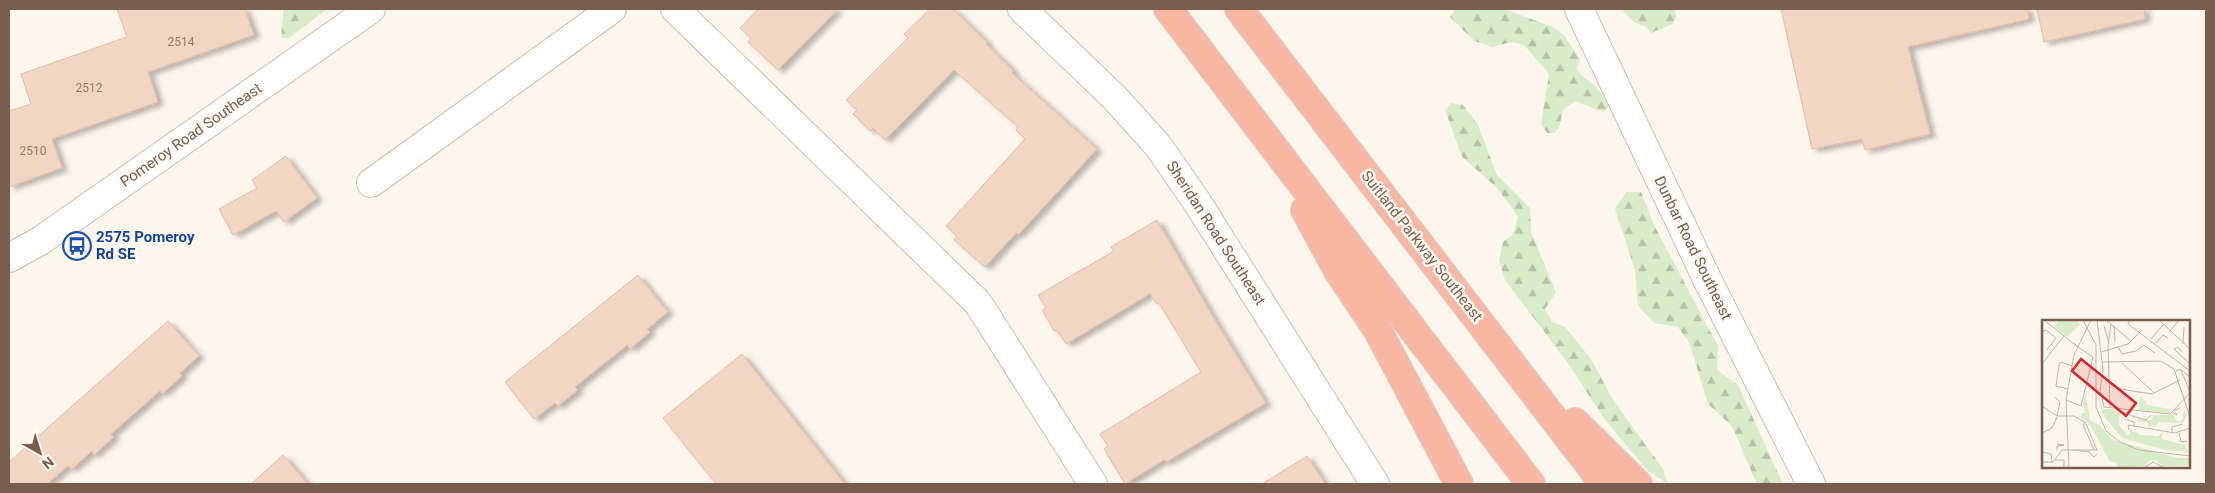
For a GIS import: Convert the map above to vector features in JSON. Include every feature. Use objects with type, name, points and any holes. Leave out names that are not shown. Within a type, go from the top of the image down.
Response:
[{"type":"highway","points":[[1168,9],[1531,484]]},
{"type":"highway","name":"Suitland Parkway Southeast","points":[[1239,9],[1604,484]]},
{"type":"highway","points":[[1264,134],[1338,271],[1360,302],[1387,347],[1459,484]]},
{"type":"highway","points":[[1511,361],[1638,484]]},
{"type":"street","name":"Pomeroy Road Southeast","points":[[9,258],[40,241],[371,9]]},
{"type":"street","points":[[371,184],[612,9]]},
{"type":"street","points":[[675,9],[978,303],[1093,484]]},
{"type":"street","name":"Sheridan Road Southeast","points":[[1022,9],[1115,98],[1159,147],[1202,210],[1375,484]]},
{"type":"street","name":"Dunbar Road Southeast","points":[[1580,9],[1707,278],[1812,484]]},
{"type":"green space","points":[[283,9],[327,9],[289,38],[282,38]]},
{"type":"green space","points":[[1455,9],[1504,9],[1553,27],[1564,35],[1580,59],[1577,69],[1581,75],[1595,86],[1610,106],[1603,112],[1575,101],[1563,110],[1559,128],[1555,133],[1547,133],[1541,124],[1549,74],[1524,45],[1511,42],[1493,47],[1474,41],[1450,17]]},
{"type":"green space","points":[[1621,9],[1675,9],[1676,17],[1673,24],[1651,33],[1646,27],[1634,22]]},
{"type":"green space","points":[[1451,103],[1463,105],[1478,125],[1497,175],[1530,208],[1531,232],[1556,292],[1545,309],[1552,322],[1565,327],[1591,359],[1613,400],[1663,469],[1668,484],[1648,471],[1605,420],[1568,363],[1505,280],[1499,261],[1503,242],[1513,234],[1518,216],[1496,187],[1462,157],[1445,110]]},
{"type":"green space","points":[[1626,192],[1641,192],[1654,225],[1718,346],[1717,370],[1738,385],[1783,484],[1757,484],[1732,426],[1708,404],[1690,344],[1678,327],[1654,323],[1638,306],[1635,270],[1615,209]]},
{"type":"building","points":[[117,9],[245,9],[254,35],[148,72],[158,102],[52,139],[62,168],[9,187],[9,111],[31,104],[21,74],[127,37]]},
{"type":"building","points":[[758,9],[838,9],[778,70],[748,42],[751,38],[740,28]]},
{"type":"building","points":[[930,9],[953,9],[1014,71],[1012,73],[1097,149],[1018,235],[1016,233],[985,267],[954,240],[957,236],[946,226],[1025,139],[1016,130],[1018,127],[954,70],[885,140],[873,128],[870,131],[853,114],[857,110],[846,100],[908,38],[904,34]]},
{"type":"building","points":[[1781,9],[2027,9],[2029,19],[1908,47],[1930,134],[1865,150],[1862,139],[1812,149]]},
{"type":"building","points":[[2037,9],[2144,9],[2145,19],[2044,42]]},
{"type":"building","points":[[286,156],[317,198],[284,222],[276,211],[233,235],[219,209],[257,188],[252,180]]},
{"type":"building","points":[[1157,220],[1213,317],[1266,403],[1125,484],[1104,449],[1108,446],[1100,434],[1201,372],[1159,303],[1157,304],[1150,294],[1066,344],[1057,330],[1054,331],[1042,310],[1046,308],[1038,295],[1114,251],[1111,247]]},
{"type":"building","points":[[638,275],[668,312],[647,329],[650,332],[630,349],[627,345],[575,387],[578,390],[558,406],[555,403],[534,419],[505,382]]},
{"type":"building","points":[[168,321],[199,356],[180,373],[182,376],[162,394],[160,391],[111,434],[114,437],[94,455],[92,451],[72,469],[68,466],[47,484],[9,484],[9,462]]},
{"type":"building","points":[[742,354],[845,484],[716,484],[663,418]]},
{"type":"building","points":[[283,455],[308,484],[251,484]]},
{"type":"building","points":[[1307,456],[1325,484],[1262,484]]},
{"type":"place","name":"2575 Pomeroy Rd SE","points":[[77,246]]}]
